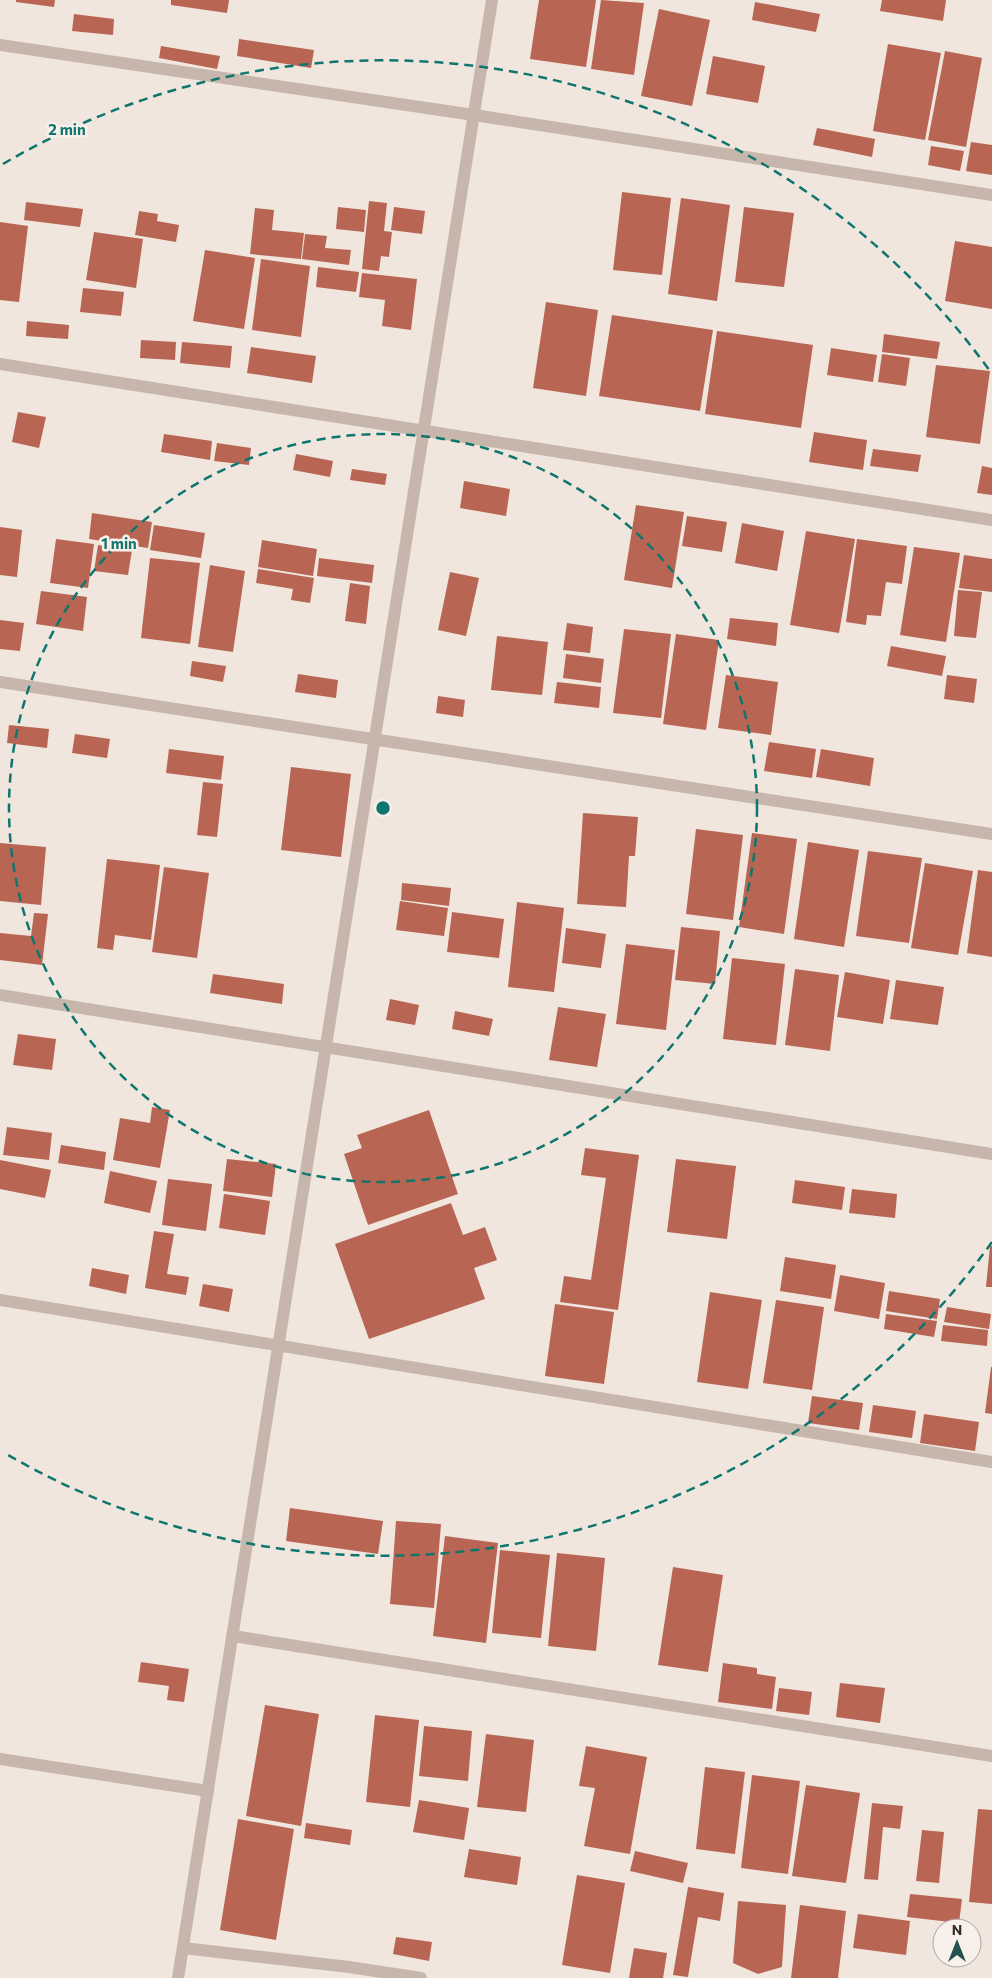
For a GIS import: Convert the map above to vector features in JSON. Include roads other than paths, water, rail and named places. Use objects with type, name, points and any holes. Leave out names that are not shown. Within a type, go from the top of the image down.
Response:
[{"type":"street","points":[[178,1978],[492,0]]},
{"type":"street","points":[[0,45],[474,115],[992,195]]},
{"type":"street","points":[[0,364],[992,520]]},
{"type":"street","points":[[0,682],[992,834]]},
{"type":"street","points":[[0,995],[992,1154]]},
{"type":"street","points":[[0,1300],[279,1344],[992,1462]]},
{"type":"street","points":[[233,1636],[992,1756]]},
{"type":"street","points":[[0,1759],[208,1791]]},
{"type":"street","points":[[184,1948],[349,1967],[421,1978]]}]
